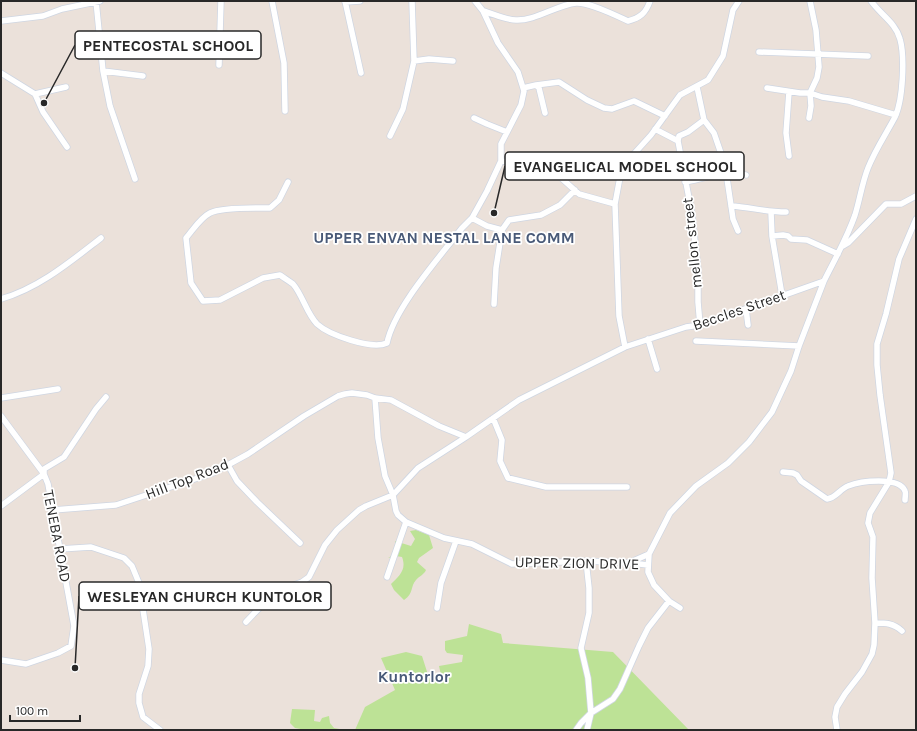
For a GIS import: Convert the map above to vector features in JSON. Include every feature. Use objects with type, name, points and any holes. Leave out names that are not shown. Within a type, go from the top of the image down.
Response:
[{"type":"street","points":[[1,21],[43,16],[81,3],[100,1]]},
{"type":"street","points":[[219,65],[221,1]]},
{"type":"street","points":[[272,1],[284,63],[285,111]]},
{"type":"street","points":[[360,1],[345,2],[361,72]]},
{"type":"street","points":[[390,136],[406,101],[414,61],[412,1]]},
{"type":"street","points":[[288,182],[279,200],[270,208],[217,210],[208,214],[197,225],[186,238],[191,283],[195,291],[203,301],[220,300],[263,278],[280,275],[293,284],[317,324],[336,335],[356,342],[382,345],[387,344],[389,335],[398,316],[411,296],[462,228],[472,218],[501,161],[501,144],[521,105],[524,91],[518,72],[498,43],[483,11],[475,1]]},
{"type":"street","points":[[483,11],[516,20],[530,19],[539,14],[576,3],[594,4],[628,21],[641,16],[647,9],[650,1]]},
{"type":"street","points":[[625,347],[619,316],[615,204],[620,176],[629,161],[680,95],[708,80],[724,56],[733,10],[738,1]]},
{"type":"street","points":[[809,118],[811,106],[810,93],[819,67],[816,30],[810,1]]},
{"type":"street","points":[[680,608],[669,601],[654,585],[648,572],[649,554],[670,513],[696,486],[728,463],[749,442],[772,412],[789,377],[799,346],[824,281],[843,246],[872,157],[896,115],[901,94],[903,76],[901,40],[897,30],[870,1]]},
{"type":"street","points":[[96,2],[103,72],[110,106],[135,179]]},
{"type":"street","points":[[759,52],[868,56]]},
{"type":"street","points":[[414,61],[429,59],[453,60]]},
{"type":"street","points":[[103,72],[143,76]]},
{"type":"street","points":[[1,73],[35,94],[43,112],[67,147]]},
{"type":"street","points":[[523,88],[536,84],[559,82],[598,105],[612,109],[634,100],[664,116]]},
{"type":"street","points":[[536,84],[546,113]]},
{"type":"street","points":[[35,94],[66,87]]},
{"type":"street","points":[[697,87],[704,120],[714,133],[727,174],[733,219],[738,231]]},
{"type":"street","points":[[768,88],[789,92],[810,93],[822,97],[860,104],[896,115]]},
{"type":"street","points":[[789,92],[786,133],[789,156]]},
{"type":"street","points":[[474,118],[507,132]]},
{"type":"street","points":[[655,129],[678,140],[679,136],[688,132],[704,120]]},
{"type":"street","name":"mellon street","points":[[678,140],[692,214],[698,269],[700,325]]},
{"type":"street","points":[[584,170],[609,162],[623,160],[629,161]]},
{"type":"street","points":[[501,161],[542,166],[559,176],[579,194],[615,204]]},
{"type":"street","points":[[685,182],[739,172],[746,175]]},
{"type":"street","points":[[494,304],[496,268],[502,230],[509,220],[541,215],[560,205],[574,190]]},
{"type":"street","points":[[843,246],[852,239],[886,204],[901,204],[916,196]]},
{"type":"street","points":[[731,206],[771,212],[786,212]]},
{"type":"street","points":[[771,212],[772,236],[782,295]]},
{"type":"street","points":[[472,218],[487,226],[502,230]]},
{"type":"street","points":[[836,730],[835,717],[837,707],[862,672],[872,654],[874,645],[875,623],[872,578],[873,537],[868,523],[870,513],[889,482],[891,473],[880,395],[877,365],[877,344],[899,259],[916,219]]},
{"type":"street","points":[[772,236],[783,235],[788,236],[791,239],[807,240],[838,254]]},
{"type":"street","points":[[1,299],[38,284],[101,238]]},
{"type":"street","name":"Beccles Street","points":[[393,495],[418,468],[519,400],[583,367],[608,357],[625,347],[686,327],[700,325],[824,281]]},
{"type":"street","points":[[746,309],[748,325]]},
{"type":"street","points":[[648,339],[657,369]]},
{"type":"street","points":[[696,341],[799,346]]},
{"type":"street","points":[[1,398],[58,390]]},
{"type":"street","name":"Hill Top Road","points":[[53,510],[116,505],[206,476],[248,454],[304,416],[338,396],[352,393],[391,400],[440,426],[466,437]]},
{"type":"street","points":[[1,506],[44,474],[44,469],[64,457],[96,409],[106,397]]},
{"type":"street","points":[[375,398],[376,425],[385,476],[393,495],[396,511],[398,515],[406,522],[387,577]]},
{"type":"street","name":"TENEBA ROAD","points":[[1,416],[44,474],[48,484],[74,626],[71,646],[58,653],[26,664],[1,660]]},
{"type":"street","points":[[493,418],[502,440],[500,460],[508,478],[546,487],[627,487]]},
{"type":"street","points":[[228,465],[237,481],[300,543]]},
{"type":"street","points":[[783,472],[794,473],[801,481],[827,499],[833,498],[848,486],[872,480],[889,482],[901,486],[905,491],[906,500]]},
{"type":"street","points":[[246,622],[268,599],[283,589],[302,582],[310,577],[325,545],[337,530],[359,510],[393,495]]},
{"type":"street","name":"UPPER ZION DRIVE","points":[[406,522],[444,538],[472,544],[512,564],[586,561],[648,565]]},
{"type":"street","points":[[437,608],[441,583],[456,541]]},
{"type":"street","points":[[60,549],[91,547],[124,558],[132,566],[138,583],[149,649],[148,666],[139,694],[138,703],[143,716],[160,730]]},
{"type":"street","points":[[631,563],[649,554]]},
{"type":"street","points":[[586,561],[589,588],[589,613],[581,648],[588,678],[591,713],[587,730]]},
{"type":"street","points":[[576,730],[591,713],[613,699],[620,689],[648,628],[669,601]]},
{"type":"street","points":[[875,623],[894,625],[902,631]]},
{"type":"green space","points":[[416,530],[429,535],[433,548],[419,558],[417,562],[426,570],[416,580],[411,592],[404,600],[394,590],[391,584],[403,569],[404,566],[402,557],[396,556],[388,558],[393,555],[395,541],[411,546],[415,539],[410,531]]},
{"type":"green space","points":[[469,624],[501,634],[503,643],[613,652],[689,730],[355,730],[365,707],[395,690],[381,658],[406,652],[422,656],[430,681],[441,675],[439,666],[462,662],[463,655],[447,653],[445,650],[445,641],[467,636]]},
{"type":"green space","points":[[292,709],[315,710],[314,721],[320,722],[322,718],[329,716],[330,723],[334,728],[345,730],[306,730],[295,728],[290,723]]},
{"type":"place","name":"PENTECOSTAL SCHOOL","points":[[44,103]]},
{"type":"place","name":"EVANGELICAL MODEL SCHOOL","points":[[494,213]]},
{"type":"place","name":"WESLEYAN CHURCH KUNTOLOR","points":[[75,668]]},
{"type":"district","name":"UPPER ENVAN NESTAL LANE COMM","points":[[444,237]]},
{"type":"district","name":"Kuntorlor","points":[[414,676]]}]
